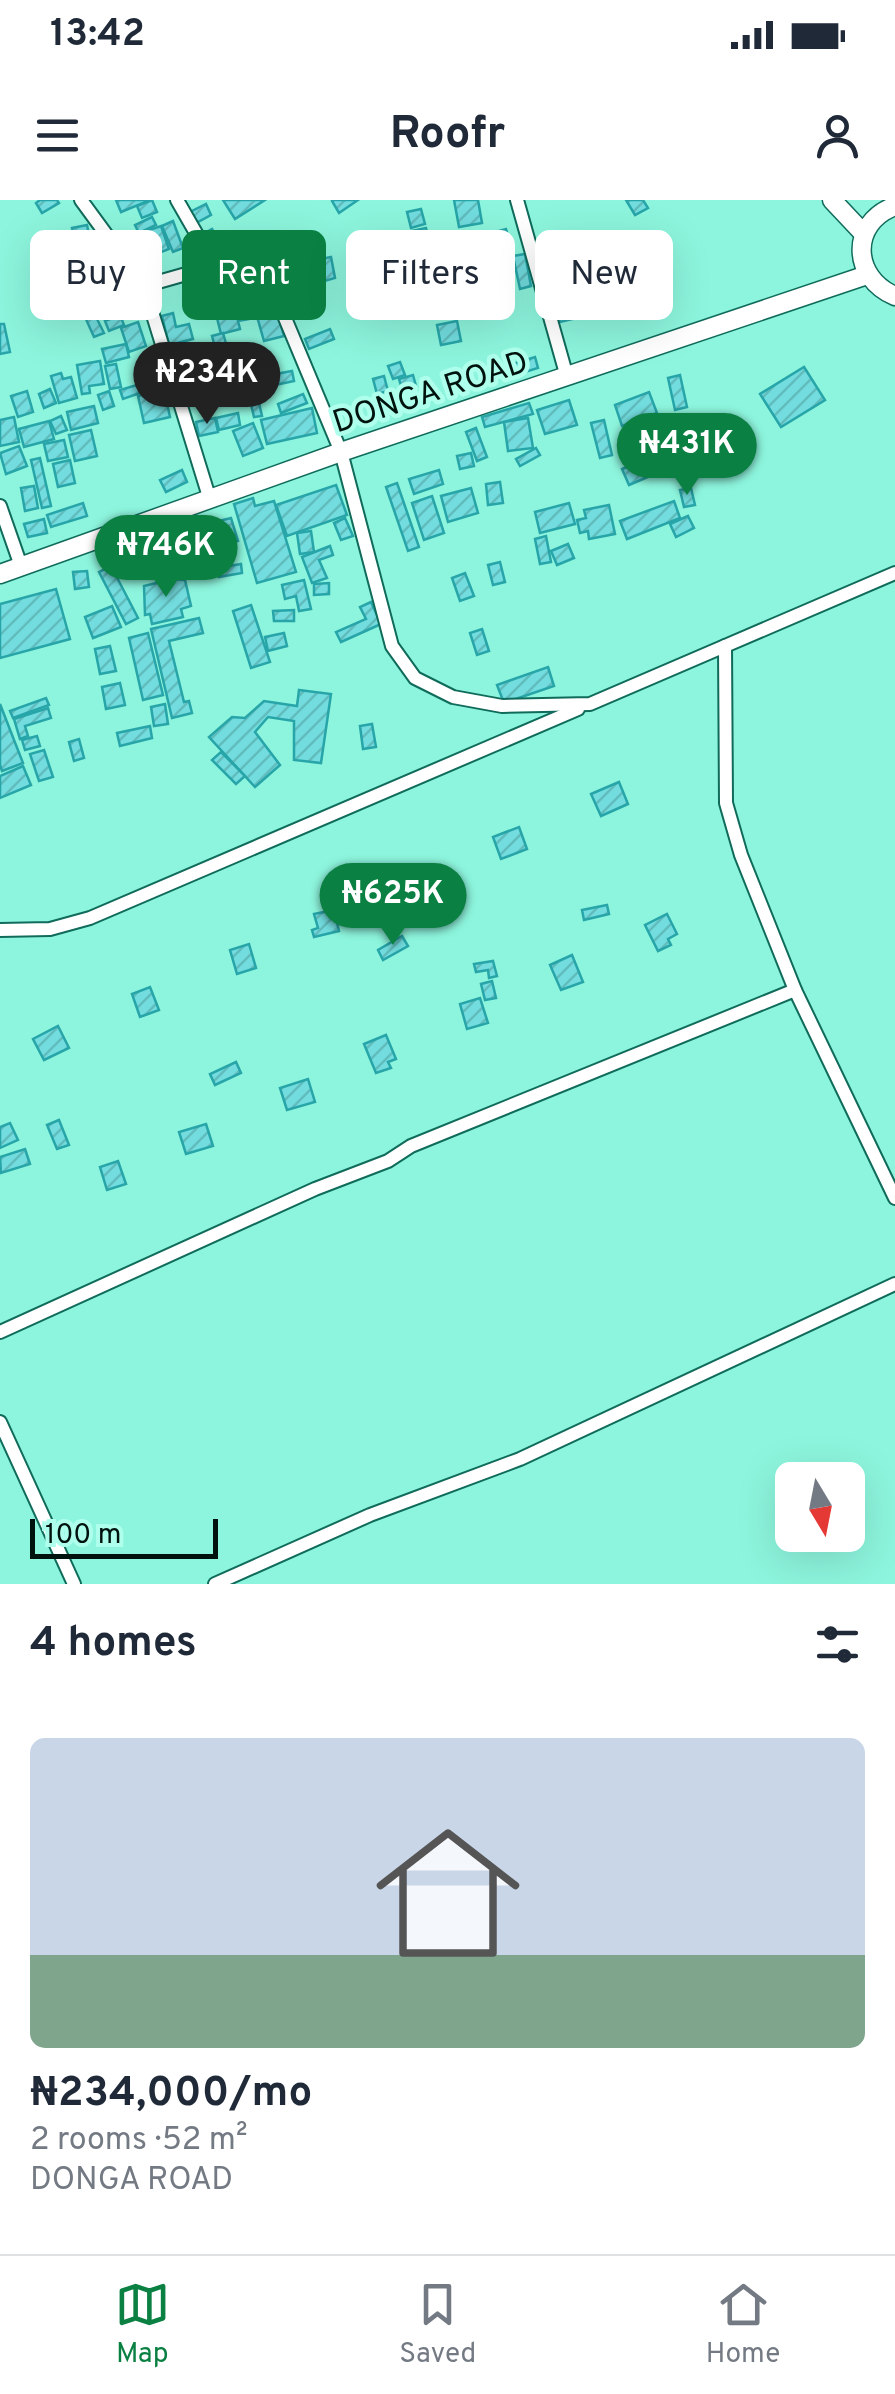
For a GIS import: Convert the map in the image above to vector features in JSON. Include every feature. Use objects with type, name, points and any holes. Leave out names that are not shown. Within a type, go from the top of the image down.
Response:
[{"type":"street","points":[[81,200],[103,230]]},
{"type":"street","points":[[177,200],[194,230]]},
{"type":"street","points":[[517,200],[567,377]]},
{"type":"street","points":[[832,200],[864,234]]},
{"type":"street","points":[[882,206],[864,234],[860,254],[867,275],[895,296]]},
{"type":"street","points":[[823,289],[860,254]]},
{"type":"street","name":"DONGA ROAD","points":[[0,574],[341,452],[867,275]]},
{"type":"street","points":[[154,320],[210,500]]},
{"type":"street","points":[[286,320],[341,452],[392,646],[415,678],[453,696],[502,706],[590,704]]},
{"type":"street","points":[[0,506],[21,566]]},
{"type":"street","points":[[0,930],[50,929],[90,918],[895,572]]},
{"type":"street","points":[[725,646],[726,803],[741,855],[795,990],[895,1198]]},
{"type":"street","points":[[0,1332],[315,1189],[388,1161],[411,1146],[795,990]]},
{"type":"street","points":[[215,1584],[370,1515],[520,1459],[895,1284]]},
{"type":"street","points":[[0,1422],[74,1584]]},
{"type":"building","points":[[116,200],[148,200],[148,201],[121,212]]},
{"type":"building","points":[[152,200],[157,212],[142,218],[137,206]]},
{"type":"building","points":[[223,200],[265,200],[235,219]]},
{"type":"building","points":[[333,200],[358,200],[339,213],[332,201]]},
{"type":"building","points":[[454,200],[478,200],[482,223],[459,227]]},
{"type":"building","points":[[626,200],[643,200],[648,208],[635,215]]},
{"type":"building","points":[[36,203],[59,203],[42,213]]},
{"type":"building","points":[[206,204],[211,215],[196,223],[190,212]]},
{"type":"building","points":[[421,209],[425,224],[411,228],[407,212]]},
{"type":"building","points":[[152,217],[156,225],[138,230],[135,225]]},
{"type":"building","points":[[173,221],[182,248],[173,252],[162,226]]},
{"type":"building","points":[[161,226],[169,249],[162,252],[162,230],[149,230]]},
{"type":"building","points":[[525,254],[531,286],[520,289],[515,256]]},
{"type":"building","points":[[331,257],[335,278],[326,281],[326,258]]},
{"type":"building","points":[[173,313],[176,327],[189,324],[193,339],[169,345],[162,316]]},
{"type":"building","points":[[86,320],[98,320],[104,333],[94,337]]},
{"type":"building","points":[[122,320],[124,325],[109,331],[105,321]]},
{"type":"building","points":[[218,320],[244,320],[238,321],[240,329],[221,334]]},
{"type":"building","points":[[258,320],[279,320],[284,336],[264,341]]},
{"type":"building","points":[[457,321],[461,341],[441,345],[437,325]]},
{"type":"building","points":[[138,322],[146,346],[129,352],[121,328]]},
{"type":"building","points":[[0,324],[4,324],[10,352],[0,354]]},
{"type":"building","points":[[330,329],[334,339],[309,349],[305,339]]},
{"type":"building","points":[[223,333],[231,361],[185,373],[181,359],[194,356],[196,363],[205,361],[202,350],[215,347],[212,336]]},
{"type":"building","points":[[126,344],[129,357],[106,363],[102,349]]},
{"type":"building","points":[[197,344],[199,352],[178,359],[175,351]]},
{"type":"building","points":[[153,356],[157,377],[146,379],[141,359]]},
{"type":"building","points":[[535,357],[538,368],[512,376],[509,365]]},
{"type":"building","points":[[100,361],[104,384],[89,386],[90,393],[82,394],[77,365]]},
{"type":"building","points":[[400,362],[405,375],[393,379],[388,366]]},
{"type":"building","points":[[116,364],[121,387],[110,389],[105,366]]},
{"type":"building","points":[[250,366],[257,386],[247,390],[239,370]]},
{"type":"building","points":[[226,367],[230,382],[193,393],[188,379]]},
{"type":"building","points":[[804,367],[825,400],[781,427],[760,394]]},
{"type":"building","points":[[292,371],[294,381],[261,388],[259,377]]},
{"type":"building","points":[[61,373],[63,379],[71,377],[77,398],[59,403],[51,376]]},
{"type":"building","points":[[413,375],[416,386],[402,389],[399,379]]},
{"type":"building","points":[[680,375],[687,407],[675,410],[668,378]]},
{"type":"building","points":[[384,376],[388,391],[377,394],[373,379]]},
{"type":"building","points":[[235,381],[240,393],[217,401],[213,389]]},
{"type":"building","points":[[140,384],[143,392],[123,399],[120,390]]},
{"type":"building","points":[[50,389],[56,403],[44,408],[39,394]]},
{"type":"building","points":[[164,390],[170,417],[144,423],[138,396]]},
{"type":"building","points":[[27,391],[33,412],[18,417],[11,396]]},
{"type":"building","points":[[109,391],[114,406],[103,410],[98,395]]},
{"type":"building","points":[[649,392],[657,413],[622,426],[615,405]]},
{"type":"building","points":[[257,394],[262,416],[254,417],[249,396]]},
{"type":"building","points":[[303,394],[307,403],[281,413],[278,404]]},
{"type":"building","points":[[569,400],[577,425],[545,434],[537,410]]},
{"type":"building","points":[[529,403],[533,414],[485,427],[482,417]]},
{"type":"building","points":[[94,406],[98,423],[71,430],[67,412]]},
{"type":"building","points":[[312,408],[317,433],[267,444],[261,420]]},
{"type":"building","points":[[238,413],[240,425],[219,430],[216,418]]},
{"type":"building","points":[[61,416],[67,430],[56,434],[50,421]]},
{"type":"building","points":[[14,417],[19,442],[0,446],[0,420]]},
{"type":"building","points":[[215,418],[218,432],[199,436],[196,422]]},
{"type":"building","points":[[528,418],[533,448],[508,451],[504,422]]},
{"type":"building","points":[[604,420],[612,455],[600,458],[591,423]]},
{"type":"building","points":[[49,421],[54,439],[24,447],[19,429]]},
{"type":"building","points":[[253,423],[263,448],[243,456],[233,431]]},
{"type":"building","points":[[476,428],[487,457],[477,461],[466,432]]},
{"type":"building","points":[[664,429],[669,441],[642,453],[636,441]]},
{"type":"building","points":[[91,430],[97,456],[75,461],[69,435]]},
{"type":"building","points":[[64,440],[68,457],[48,461],[44,444]]},
{"type":"building","points":[[19,446],[27,466],[6,474],[0,453]]},
{"type":"building","points":[[536,448],[540,455],[520,466],[516,459]]},
{"type":"building","points":[[671,448],[678,464],[629,485],[622,469]]},
{"type":"building","points":[[471,453],[474,466],[460,469],[457,456]]},
{"type":"building","points":[[40,458],[51,506],[42,508],[31,460]]},
{"type":"building","points":[[70,460],[75,483],[58,487],[53,464]]},
{"type":"building","points":[[182,470],[187,482],[166,492],[160,480]]},
{"type":"building","points":[[439,470],[443,484],[414,494],[409,479]]},
{"type":"building","points":[[500,482],[503,503],[488,505],[486,484]]},
{"type":"building","points":[[397,483],[419,547],[408,551],[386,487]]},
{"type":"building","points":[[336,485],[347,515],[287,536],[276,505]]},
{"type":"building","points":[[34,486],[38,508],[25,511],[21,488]]},
{"type":"building","points":[[471,488],[478,513],[448,522],[441,496]]},
{"type":"building","points":[[691,488],[695,505],[684,507],[680,490]]},
{"type":"building","points":[[432,496],[444,533],[424,540],[412,503]]},
{"type":"building","points":[[253,498],[255,506],[274,501],[296,572],[257,583],[234,504]]},
{"type":"building","points":[[674,501],[680,518],[627,539],[620,521]]},
{"type":"building","points":[[83,503],[87,516],[51,527],[47,515]]},
{"type":"building","points":[[569,503],[575,524],[540,533],[535,512]]},
{"type":"building","points":[[609,505],[615,534],[589,539],[588,531],[580,533],[577,520],[586,518],[584,510]]},
{"type":"building","points":[[688,516],[694,528],[676,537],[670,524]]},
{"type":"building","points":[[231,518],[238,541],[212,549],[208,535],[218,532],[215,522]]},
{"type":"building","points":[[345,518],[353,536],[341,540],[334,523]]},
{"type":"building","points":[[44,519],[47,533],[28,537],[24,524]]},
{"type":"building","points":[[311,531],[314,552],[300,554],[297,533]]},
{"type":"building","points":[[546,536],[551,562],[540,564],[535,539]]},
{"type":"building","points":[[568,544],[574,558],[557,565],[551,551]]},
{"type":"building","points":[[330,546],[333,555],[319,560],[327,578],[312,583],[302,557]]},
{"type":"building","points":[[500,562],[505,582],[493,585],[488,565]]},
{"type":"building","points":[[241,564],[242,573],[219,577],[217,568]]},
{"type":"building","points":[[111,566],[138,618],[126,624],[99,572]]},
{"type":"building","points":[[87,571],[89,587],[75,589],[73,572]]},
{"type":"building","points":[[465,573],[474,596],[460,601],[452,578]]},
{"type":"building","points":[[185,580],[191,606],[181,609],[183,617],[152,624],[150,614],[145,615],[144,586]]},
{"type":"building","points":[[304,580],[311,609],[299,611],[296,596],[285,599],[282,585]]},
{"type":"building","points":[[329,583],[329,594],[314,595],[314,584]]},
{"type":"building","points":[[56,589],[70,639],[0,658],[0,604]]},
{"type":"building","points":[[371,602],[381,624],[341,642],[336,632],[366,619],[360,607]]},
{"type":"building","points":[[251,605],[270,662],[251,668],[233,611]]},
{"type":"building","points":[[112,606],[121,627],[93,638],[85,617]]},
{"type":"building","points":[[294,610],[294,621],[274,621],[273,611]]},
{"type":"building","points":[[199,618],[203,633],[169,641],[184,702],[189,701],[192,713],[172,718],[151,629]]},
{"type":"building","points":[[482,629],[489,651],[477,655],[470,633]]},
{"type":"building","points":[[148,633],[163,695],[143,700],[129,638]]},
{"type":"building","points":[[284,633],[287,646],[268,651],[265,637]]},
{"type":"building","points":[[110,646],[116,671],[100,674],[95,649]]},
{"type":"building","points":[[548,667],[554,686],[504,703],[497,685]]},
{"type":"building","points":[[120,683],[125,705],[106,709],[102,687]]},
{"type":"building","points":[[299,690],[331,694],[321,763],[294,760],[294,721],[268,717],[255,732],[280,765],[255,787],[209,737],[232,717],[245,718],[264,701],[297,706]]},
{"type":"building","points":[[46,698],[49,705],[13,718],[10,711]]},
{"type":"building","points":[[0,704],[23,763],[2,771],[0,765]]},
{"type":"building","points":[[165,704],[168,724],[154,726],[151,707]]},
{"type":"building","points":[[48,708],[51,718],[25,726],[28,736],[20,739],[14,719]]},
{"type":"building","points":[[372,724],[376,747],[363,749],[360,726]]},
{"type":"building","points":[[150,726],[152,738],[120,746],[117,733]]},
{"type":"building","points":[[37,736],[40,746],[25,750],[22,740]]},
{"type":"building","points":[[79,739],[84,758],[74,761],[69,742]]},
{"type":"building","points":[[44,750],[53,777],[39,781],[30,754]]},
{"type":"building","points":[[221,752],[245,776],[236,784],[212,760]]},
{"type":"building","points":[[23,766],[31,785],[0,798],[0,776]]},
{"type":"building","points":[[619,782],[628,804],[601,816],[591,794]]},
{"type":"building","points":[[519,827],[527,849],[501,859],[493,837]]},
{"type":"building","points":[[432,865],[441,886],[413,898],[404,877]]},
{"type":"building","points":[[607,905],[609,914],[584,920],[582,910]]},
{"type":"building","points":[[334,910],[339,931],[314,937],[312,930],[318,928],[314,914]]},
{"type":"building","points":[[667,914],[677,934],[668,939],[671,945],[658,951],[645,925]]},
{"type":"building","points":[[402,936],[408,946],[383,960],[378,950]]},
{"type":"building","points":[[249,944],[256,968],[237,974],[230,950]]},
{"type":"building","points":[[572,955],[583,982],[561,990],[550,965]]},
{"type":"building","points":[[493,961],[497,976],[489,978],[488,970],[476,972],[474,964]]},
{"type":"building","points":[[492,981],[496,998],[485,1000],[481,984]]},
{"type":"building","points":[[150,987],[159,1010],[140,1017],[132,994]]},
{"type":"building","points":[[480,998],[488,1023],[467,1029],[460,1004]]},
{"type":"building","points":[[58,1026],[69,1048],[44,1060],[33,1039]]},
{"type":"building","points":[[386,1035],[396,1059],[388,1062],[391,1068],[376,1073],[364,1044]]},
{"type":"building","points":[[236,1062],[241,1073],[215,1085],[210,1074]]},
{"type":"building","points":[[308,1079],[315,1102],[287,1110],[280,1088]]},
{"type":"building","points":[[59,1120],[69,1145],[57,1149],[47,1125]]},
{"type":"building","points":[[10,1123],[18,1140],[0,1148],[0,1127]]},
{"type":"building","points":[[206,1124],[213,1146],[186,1154],[179,1132]]},
{"type":"building","points":[[25,1149],[30,1164],[1,1173],[0,1157]]},
{"type":"building","points":[[118,1161],[126,1184],[107,1190],[100,1167]]}]
